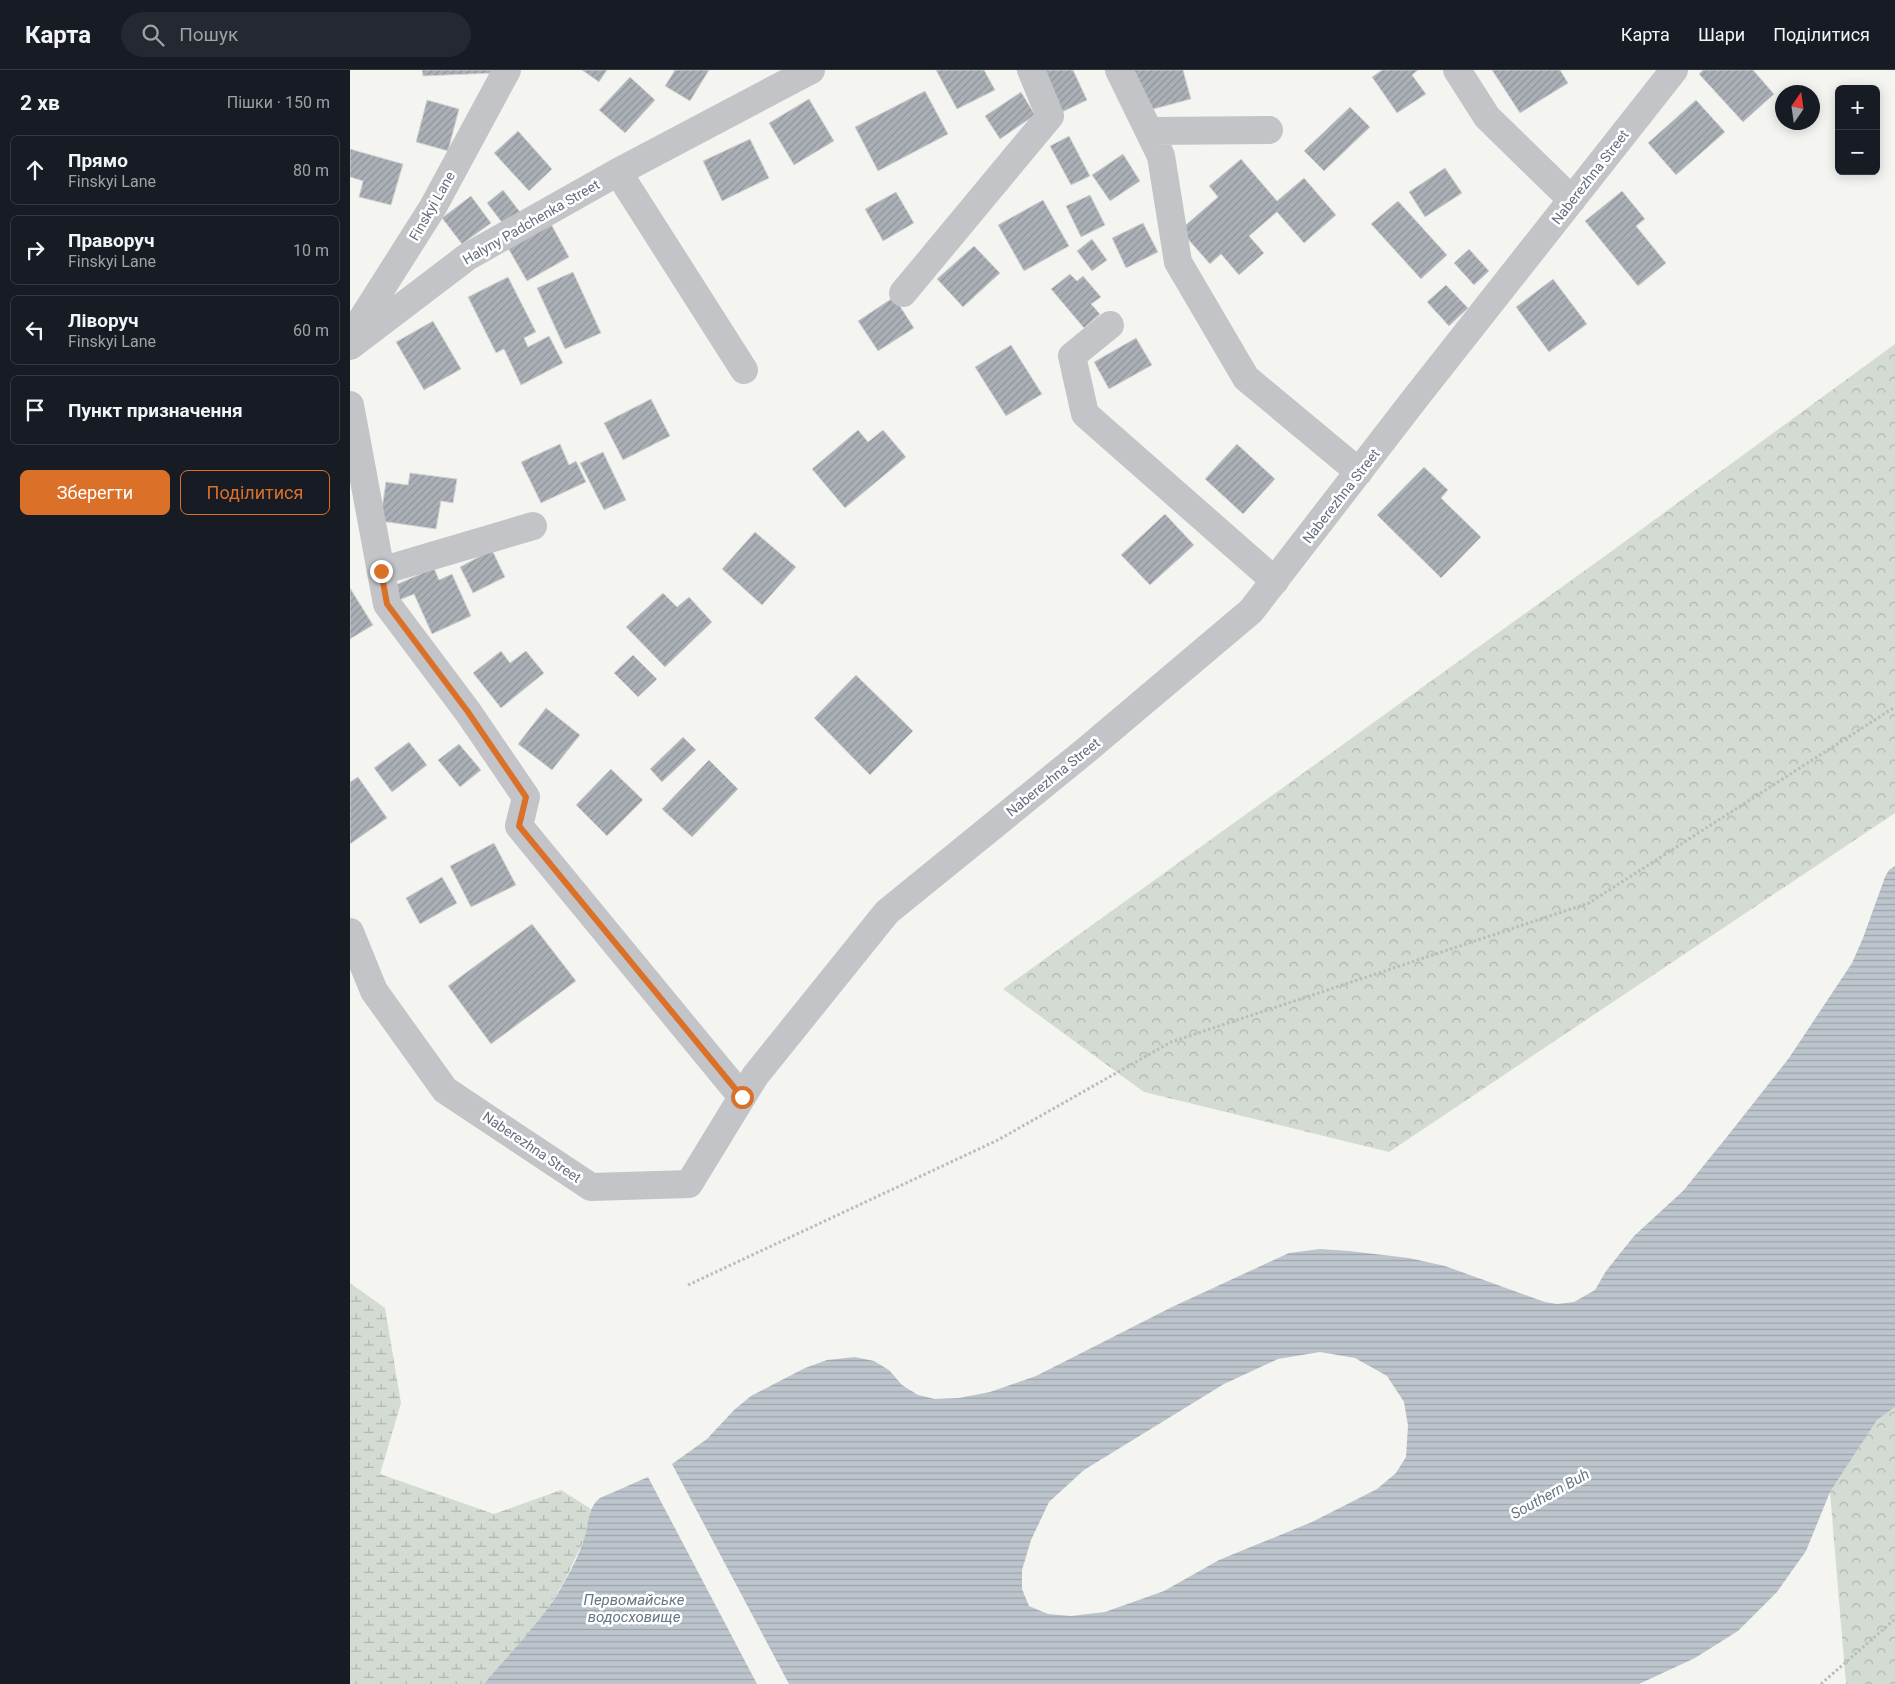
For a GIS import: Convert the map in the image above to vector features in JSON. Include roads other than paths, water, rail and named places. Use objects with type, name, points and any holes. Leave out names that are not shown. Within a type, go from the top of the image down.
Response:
[{"type":"street","name":"Finskyi Lane","points":[[350,338],[433,207],[507,70]]},
{"type":"street","name":"Halyny Padchenka Street","points":[[350,346],[467,257],[618,172],[811,70]]},
{"type":"street","points":[[903,293],[1050,116],[1031,70]]},
{"type":"street","points":[[1120,70],[1160,156],[1178,262],[1246,378],[1359,472]]},
{"type":"street","points":[[1457,70],[1487,117],[1572,200]]},
{"type":"street","name":"Naberezhna Street","points":[[350,932],[374,991],[445,1090],[591,1187],[689,1184],[755,1076],[887,912],[1252,612],[1359,472],[1674,70]]},
{"type":"street","points":[[1148,131],[1269,130]]},
{"type":"street","points":[[618,172],[744,370]]},
{"type":"street","points":[[1110,325],[1072,356],[1085,414],[1275,582]]},
{"type":"street","points":[[350,405],[387,604],[468,712],[526,797],[519,826],[742,1097]]},
{"type":"street","points":[[381,571],[533,526]]},
{"type":"water","name":"Southern Buh","points":[[1895,866],[1895,1407],[1877,1420],[1830,1492],[1806,1551],[1777,1592],[1738,1631],[1695,1658],[1639,1684],[789,1684],[672,1464],[707,1439],[734,1410],[751,1396],[805,1368],[827,1360],[855,1357],[874,1361],[889,1370],[902,1385],[918,1395],[935,1399],[959,1398],[990,1392],[1036,1376],[1172,1307],[1289,1253],[1320,1249],[1409,1258],[1445,1266],[1545,1302],[1557,1304],[1574,1302],[1595,1290],[1606,1271],[1634,1236],[1683,1191],[1789,1058],[1852,963],[1889,870]],"holes":[[[1320,1352],[1355,1358],[1387,1376],[1404,1402],[1408,1426],[1406,1457],[1396,1473],[1377,1489],[1312,1522],[1219,1560],[1164,1591],[1105,1612],[1071,1616],[1048,1614],[1029,1606],[1022,1589],[1022,1570],[1031,1540],[1049,1502],[1084,1470],[1224,1384],[1278,1359]]]},
{"type":"water","name":"Первомайське водосховище","points":[[648,1477],[757,1684],[484,1684],[538,1622],[557,1595],[578,1555],[586,1534],[591,1512],[596,1502],[600,1498]]}]
